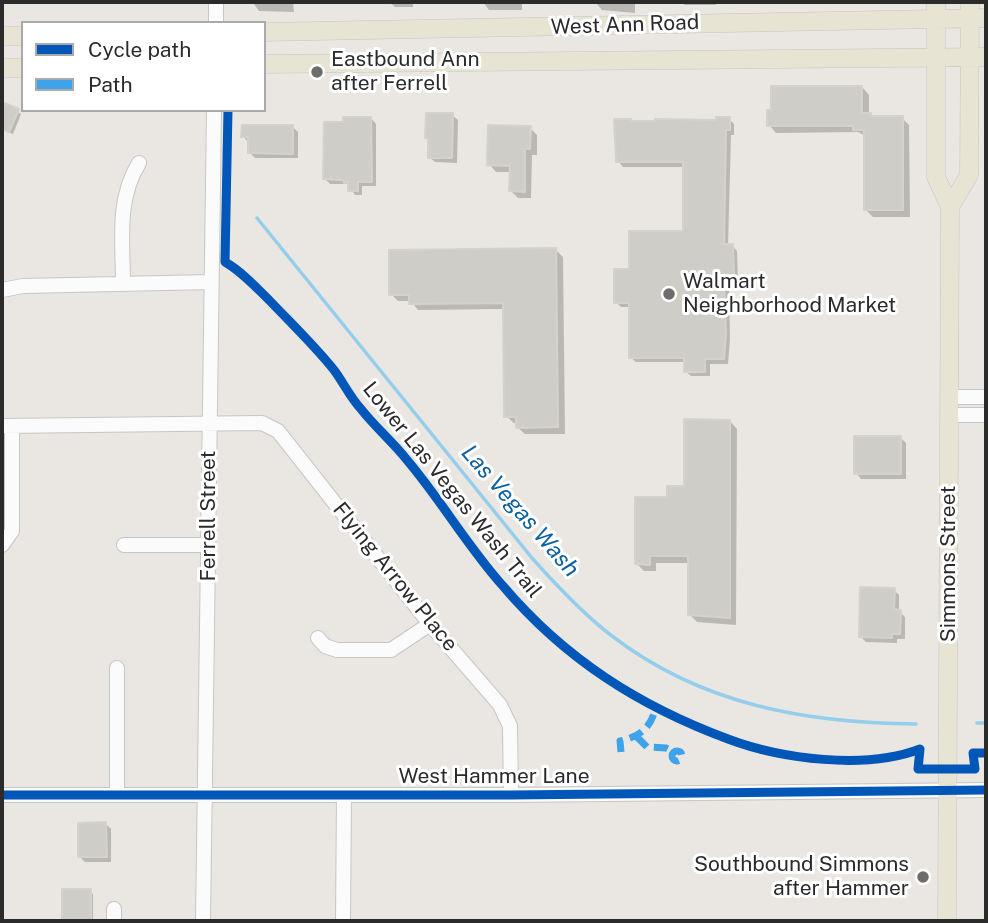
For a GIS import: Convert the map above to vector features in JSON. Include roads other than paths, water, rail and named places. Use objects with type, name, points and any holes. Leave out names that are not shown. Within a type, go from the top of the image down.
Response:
[{"type":"main road","name":"West Ann Road","points":[[266,32],[580,27],[935,10],[975,13]]},
{"type":"main road","name":"Simmons Street","points":[[935,10],[936,177],[950,206],[947,921]]},
{"type":"main road","points":[[950,206],[969,175],[978,57],[975,13]]},
{"type":"main road","points":[[580,27],[581,60]]},
{"type":"main road","points":[[2,36],[21,36]]},
{"type":"main road","name":"West Ann Road","points":[[266,64],[978,57]]},
{"type":"main road","points":[[2,68],[21,68]]},
{"type":"street","points":[[216,2],[216,21]]},
{"type":"street","name":"Ferrell Street","points":[[204,921],[214,112]]},
{"type":"street","points":[[123,284],[123,203],[126,189],[139,163]]},
{"type":"street","points":[[2,290],[23,286],[211,282]]},
{"type":"street","points":[[950,406],[986,397]]},
{"type":"street","points":[[950,406],[986,415]]},
{"type":"street","name":"Flying Arrow Place","points":[[7,426],[262,423],[278,431],[430,624],[473,672],[508,717],[511,795]]},
{"type":"street","points":[[4,542],[12,531],[7,426]]},
{"type":"street","points":[[124,545],[209,545]]},
{"type":"street","points":[[318,638],[325,646],[337,650],[391,650],[430,624]]},
{"type":"street","points":[[117,668],[117,794]]},
{"type":"street","name":"West Hammer Lane","points":[[2,795],[511,795],[986,790]]},
{"type":"street","points":[[343,921],[345,795]]},
{"type":"waterway","name":"Las Vegas Wash","points":[[257,218],[532,558],[580,609],[612,636],[646,660],[682,679],[757,706],[835,720],[916,724]]},
{"type":"waterway","name":"Las Vegas Wash","points":[[977,723],[986,723]]},
{"type":"place","name":"Eastbound Ann after Ferrell","points":[[317,72]]},
{"type":"place","name":"Walmart Neighborhood Market","points":[[669,294]]},
{"type":"place","name":"Southbound Simmons after Hammer","points":[[923,877]]}]
